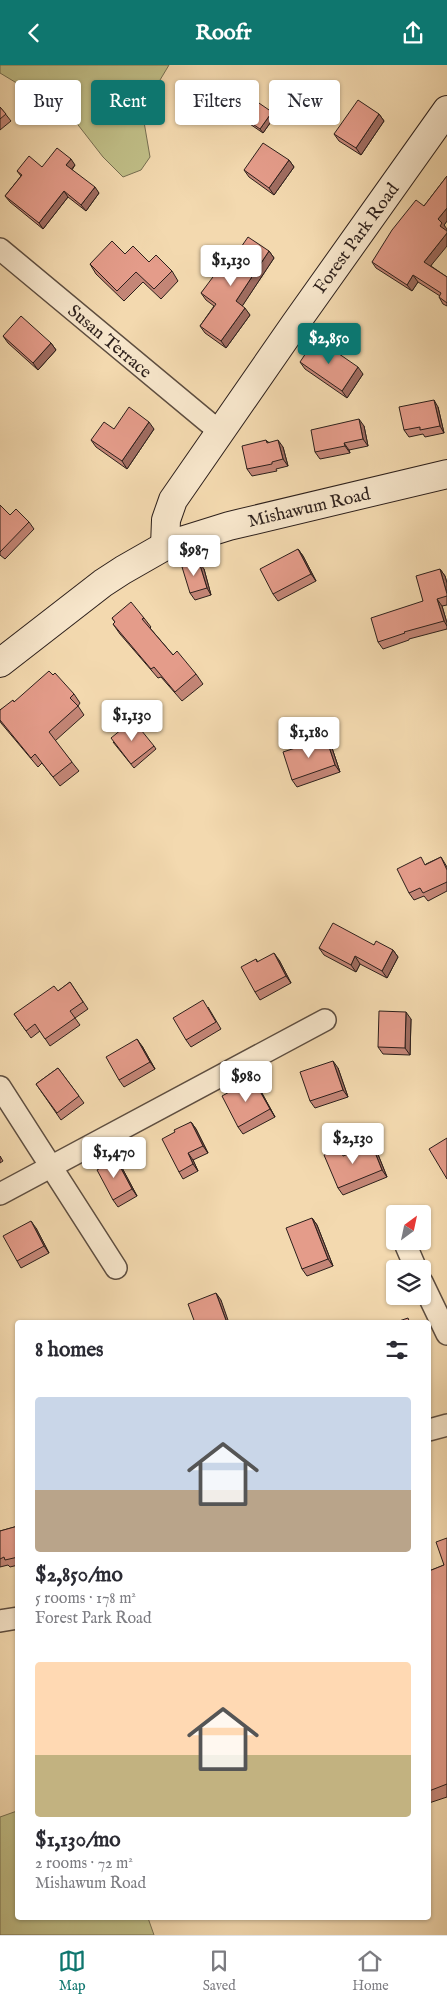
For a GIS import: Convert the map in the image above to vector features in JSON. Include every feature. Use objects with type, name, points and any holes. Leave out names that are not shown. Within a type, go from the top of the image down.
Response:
[{"type":"street","name":"Forest Park Road","points":[[165,547],[166,520],[170,507],[294,324],[447,110]]},
{"type":"street","name":"Susan Terrace","points":[[0,249],[220,432]]},
{"type":"street","name":"Mishawum Road","points":[[0,663],[103,583],[130,565],[165,547],[256,519],[447,474]]},
{"type":"street","points":[[0,1194],[325,1020]]},
{"type":"street","points":[[0,1087],[116,1267]]},
{"type":"street","points":[[431,1301],[447,1334]]},
{"type":"street","points":[[431,1429],[447,1425]]},
{"type":"street","points":[[0,1621],[15,1618]]},
{"type":"shaded area","points":[[0,65],[169,65],[160,80],[91,80],[91,125],[145,125],[150,157],[141,170],[123,177],[103,157],[78,125],[81,125],[81,80],[15,80],[15,82],[0,73]]},
{"type":"shaded area","points":[[15,1812],[15,1920],[149,1920],[154,1935],[0,1935],[0,1817]]},
{"type":"building","points":[[358,100],[379,114],[356,148],[334,134]]},
{"type":"building","points":[[259,103],[269,110],[269,116],[260,129],[254,125],[259,125]]},
{"type":"building","points":[[0,107],[6,114],[0,119]]},
{"type":"building","points":[[263,143],[289,160],[269,188],[244,170]]},
{"type":"building","points":[[57,148],[71,159],[66,165],[95,187],[81,205],[64,191],[39,223],[5,196],[22,175],[17,171],[29,156],[42,167]]},
{"type":"building","points":[[447,176],[447,208],[438,219],[442,223],[440,226],[447,233],[424,262],[447,277],[447,303],[439,297],[441,293],[413,275],[407,285],[372,262],[392,230],[416,200],[424,206]]},
{"type":"building","points":[[248,237],[269,251],[236,301],[245,308],[221,341],[200,326],[216,304],[201,293],[233,250],[237,253]]},
{"type":"building","points":[[112,241],[125,254],[133,246],[149,262],[156,255],[172,271],[154,289],[136,272],[117,291],[90,264]]},
{"type":"building","points":[[21,316],[51,343],[33,363],[3,336]]},
{"type":"building","points":[[316,338],[358,367],[342,391],[300,362]]},
{"type":"building","points":[[434,400],[440,426],[420,430],[420,427],[404,430],[399,407]]},
{"type":"building","points":[[129,407],[149,422],[122,461],[91,440],[104,422],[114,429]]},
{"type":"building","points":[[359,419],[363,439],[344,443],[345,446],[315,452],[311,430]]},
{"type":"building","points":[[266,440],[267,443],[278,440],[283,459],[272,462],[272,464],[247,469],[242,446]]},
{"type":"building","points":[[0,505],[10,515],[16,509],[29,522],[0,552]]},
{"type":"building","points":[[298,549],[311,574],[273,594],[260,569]]},
{"type":"building","points":[[199,562],[207,588],[190,593],[182,567]]},
{"type":"building","points":[[440,569],[447,596],[437,599],[444,621],[404,632],[378,642],[371,618],[423,601],[416,576]]},
{"type":"building","points":[[131,602],[144,618],[142,619],[173,655],[177,651],[196,674],[175,692],[154,667],[151,669],[113,624],[115,622],[112,618]]},
{"type":"building","points":[[49,671],[53,675],[55,673],[74,694],[70,698],[78,706],[49,732],[72,762],[53,777],[35,754],[31,758],[0,720],[0,710],[13,700],[14,702]]},
{"type":"building","points":[[133,720],[154,746],[131,764],[111,738]]},
{"type":"building","points":[[326,738],[335,765],[292,780],[283,752]]},
{"type":"building","points":[[421,857],[425,865],[441,857],[447,870],[447,882],[423,893],[420,888],[409,893],[397,869]]},
{"type":"building","points":[[333,923],[374,945],[376,941],[393,950],[382,971],[355,956],[351,965],[319,948]]},
{"type":"building","points":[[274,953],[286,976],[255,992],[241,967],[256,959],[257,962]]},
{"type":"building","points":[[70,982],[83,1002],[70,1011],[75,1018],[45,1039],[35,1024],[26,1031],[14,1014],[54,986],[58,991]]},
{"type":"building","points":[[203,1000],[216,1022],[186,1040],[173,1018]]},
{"type":"building","points":[[379,1011],[406,1012],[405,1048],[378,1047]]},
{"type":"building","points":[[137,1039],[150,1062],[119,1080],[106,1057]]},
{"type":"building","points":[[333,1061],[343,1090],[310,1101],[300,1072]]},
{"type":"building","points":[[58,1068],[79,1096],[57,1113],[36,1084]]},
{"type":"building","points":[[253,1079],[270,1109],[238,1127],[222,1096]]},
{"type":"building","points":[[191,1122],[203,1146],[188,1153],[193,1164],[179,1172],[162,1139],[175,1132],[174,1130]]},
{"type":"building","points":[[447,1138],[447,1179],[429,1149]]},
{"type":"building","points":[[372,1145],[382,1170],[338,1188],[324,1155],[340,1148],[343,1156]]},
{"type":"building","points":[[116,1159],[132,1189],[113,1200],[97,1170]]},
{"type":"building","points":[[312,1218],[328,1259],[302,1269],[286,1228]]},
{"type":"building","points":[[31,1221],[44,1246],[17,1261],[3,1236]]},
{"type":"building","points":[[216,1293],[226,1320],[194,1320],[188,1304]]},
{"type":"building","points":[[15,1527],[15,1558],[5,1560],[4,1557],[0,1559],[0,1531]]},
{"type":"building","points":[[447,1538],[447,1784],[431,1790],[431,1570],[444,1565],[436,1542]]}]
